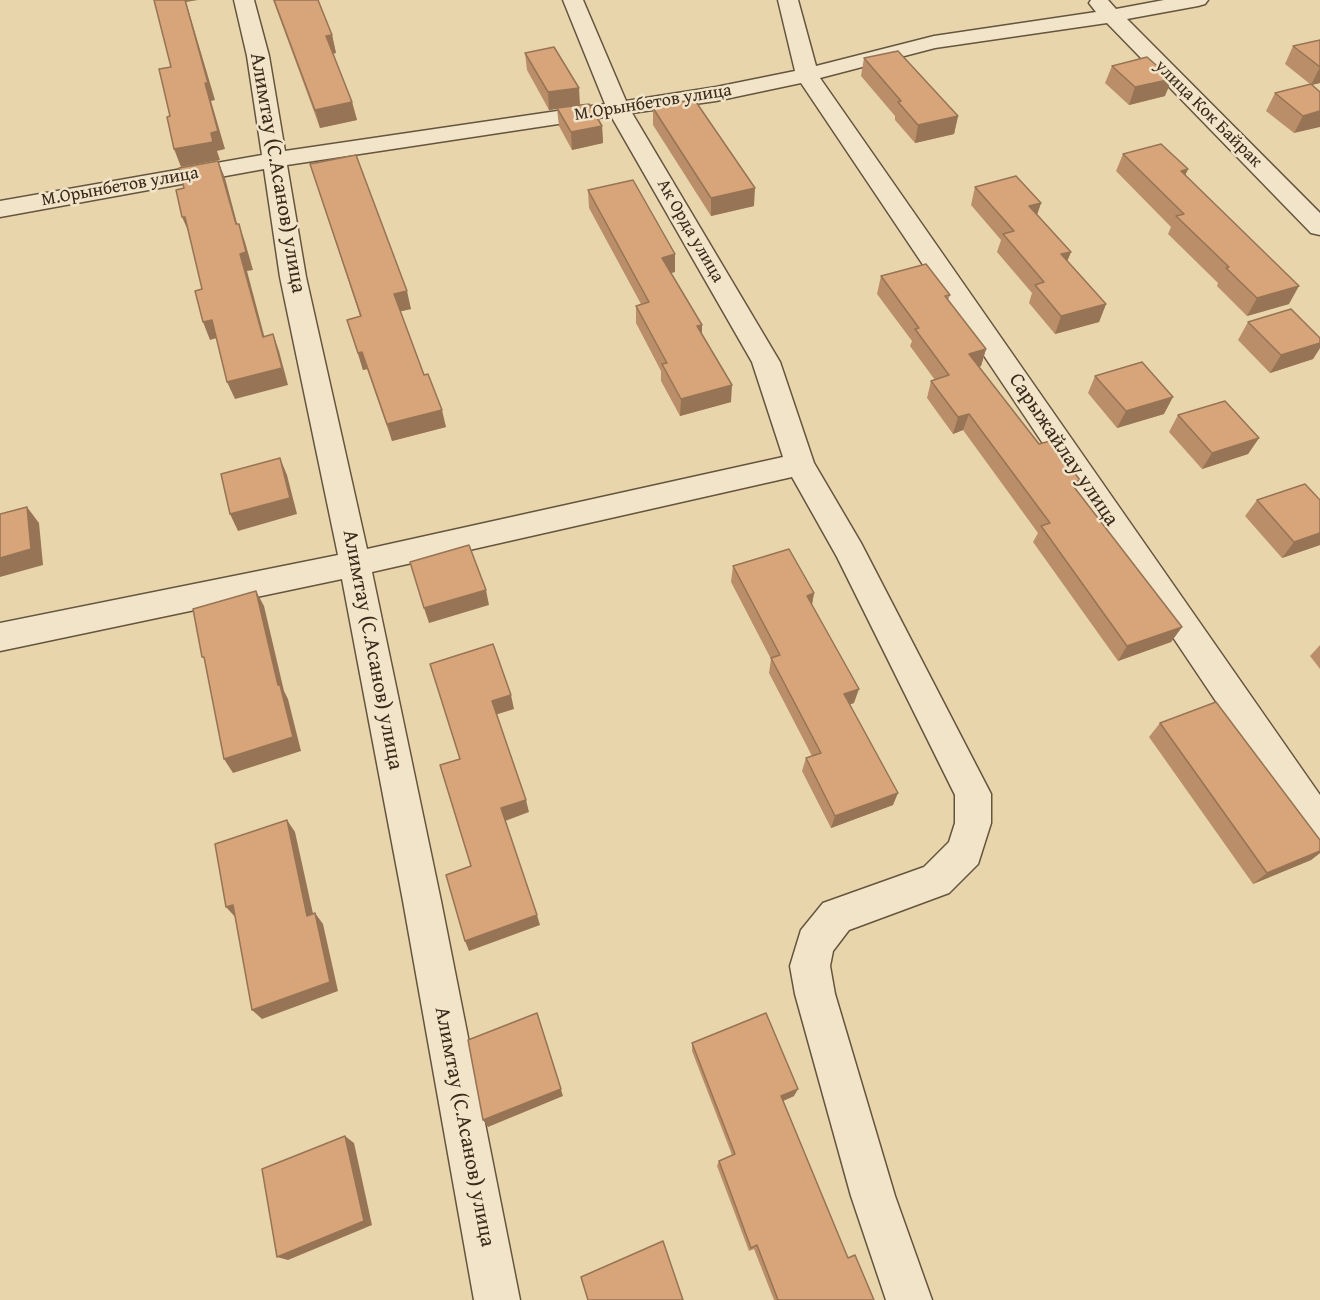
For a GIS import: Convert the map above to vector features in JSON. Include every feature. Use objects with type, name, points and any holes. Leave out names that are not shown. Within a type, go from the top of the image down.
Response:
[{"type":"street","name":"Алимтау (С.Асанов) улица","points":[[244,0],[258,56],[293,277],[340,489],[420,890],[497,1300]]},
{"type":"street","name":"Ак Орда улица","points":[[573,0],[618,109],[765,362],[800,464],[850,552],[973,794],[973,823],[965,852],[936,880],[836,916],[815,944],[810,966],[815,994],[873,1196],[909,1300]]},
{"type":"street","points":[[788,0],[807,75]]},
{"type":"street","name":"М.Орынбетов улица","points":[[0,209],[275,160],[716,94],[807,75],[934,42],[1103,8],[1198,0]]},
{"type":"street","name":"улица Кок Байрак","points":[[1103,8],[1320,227]]},
{"type":"street","name":"Сарыжайлау улица","points":[[807,75],[1320,825]]},
{"type":"street","points":[[0,637],[354,564],[800,464]]},
{"type":"building","points":[[154,0],[185,0],[208,83],[205,83],[218,131],[211,133],[213,142],[174,149],[167,117],[170,116],[159,69],[171,67]]},
{"type":"building","points":[[274,0],[318,0],[332,35],[326,36],[352,102],[315,110]]},
{"type":"building","points":[[1320,40],[1320,67],[1293,46]]},
{"type":"building","points":[[554,47],[579,88],[548,92],[525,53]]},
{"type":"building","points":[[898,51],[958,116],[918,125],[898,102],[901,101],[864,58]]},
{"type":"building","points":[[1147,57],[1172,79],[1135,87],[1112,66]]},
{"type":"building","points":[[1311,84],[1320,92],[1320,111],[1303,116],[1275,93]]},
{"type":"building","points":[[694,99],[755,188],[711,198],[653,108]]},
{"type":"building","points":[[589,104],[602,126],[571,132],[557,108]]},
{"type":"building","points":[[1161,144],[1188,169],[1181,171],[1299,286],[1257,298],[1226,268],[1229,267],[1176,216],[1184,214],[1123,154]]},
{"type":"building","points":[[356,155],[407,291],[394,294],[424,375],[428,374],[442,410],[387,424],[362,352],[358,353],[347,320],[361,316],[310,164]]},
{"type":"building","points":[[218,161],[236,224],[239,224],[246,252],[240,254],[263,337],[273,334],[282,368],[227,382],[212,320],[203,322],[195,291],[202,289],[185,217],[182,217],[176,190],[184,188],[179,168]]},
{"type":"building","points":[[1016,176],[1041,203],[1029,206],[1071,252],[1061,254],[1106,304],[1061,316],[1035,285],[1044,282],[1003,234],[1014,231],[975,187]]},
{"type":"building","points":[[633,180],[675,254],[662,258],[702,325],[697,326],[732,385],[681,399],[662,364],[667,363],[636,306],[649,302],[588,190]]},
{"type":"building","points":[[926,264],[950,295],[945,296],[986,349],[969,354],[1039,444],[1050,441],[1080,480],[1071,483],[1182,627],[1127,646],[1041,526],[1050,523],[969,414],[958,417],[931,381],[949,375],[915,329],[919,328],[881,276]]},
{"type":"building","points":[[1291,309],[1320,338],[1320,343],[1281,355],[1248,322]]},
{"type":"building","points":[[1142,362],[1173,397],[1126,411],[1095,376]]},
{"type":"building","points":[[1225,401],[1259,438],[1212,453],[1178,415]]},
{"type":"building","points":[[280,458],[290,498],[230,514],[221,474]]},
{"type":"building","points":[[1305,484],[1320,500],[1320,533],[1294,542],[1257,500]]},
{"type":"building","points":[[27,507],[31,549],[0,558],[0,514]]},
{"type":"building","points":[[469,545],[486,590],[424,608],[410,562]]},
{"type":"building","points":[[789,549],[814,593],[807,596],[859,689],[844,694],[898,793],[835,816],[806,758],[821,753],[771,658],[780,655],[733,566]]},
{"type":"building","points":[[256,591],[293,737],[224,759],[193,609]]},
{"type":"building","points":[[493,644],[511,695],[492,701],[526,800],[501,808],[537,915],[465,941],[446,875],[471,866],[440,765],[460,759],[430,664]]},
{"type":"building","points":[[1216,702],[1320,840],[1320,851],[1267,873],[1160,723]]},
{"type":"building","points":[[287,820],[307,916],[315,913],[330,982],[252,1010],[233,905],[226,907],[215,844]]},
{"type":"building","points":[[537,1013],[561,1089],[483,1120],[468,1040]]},
{"type":"building","points":[[766,1013],[798,1089],[781,1096],[848,1258],[855,1255],[874,1300],[778,1300],[757,1245],[751,1248],[719,1161],[735,1154],[692,1043]]},
{"type":"building","points":[[345,1136],[364,1221],[277,1257],[262,1169]]},
{"type":"building","points":[[663,1241],[683,1300],[588,1300],[581,1277]]}]
